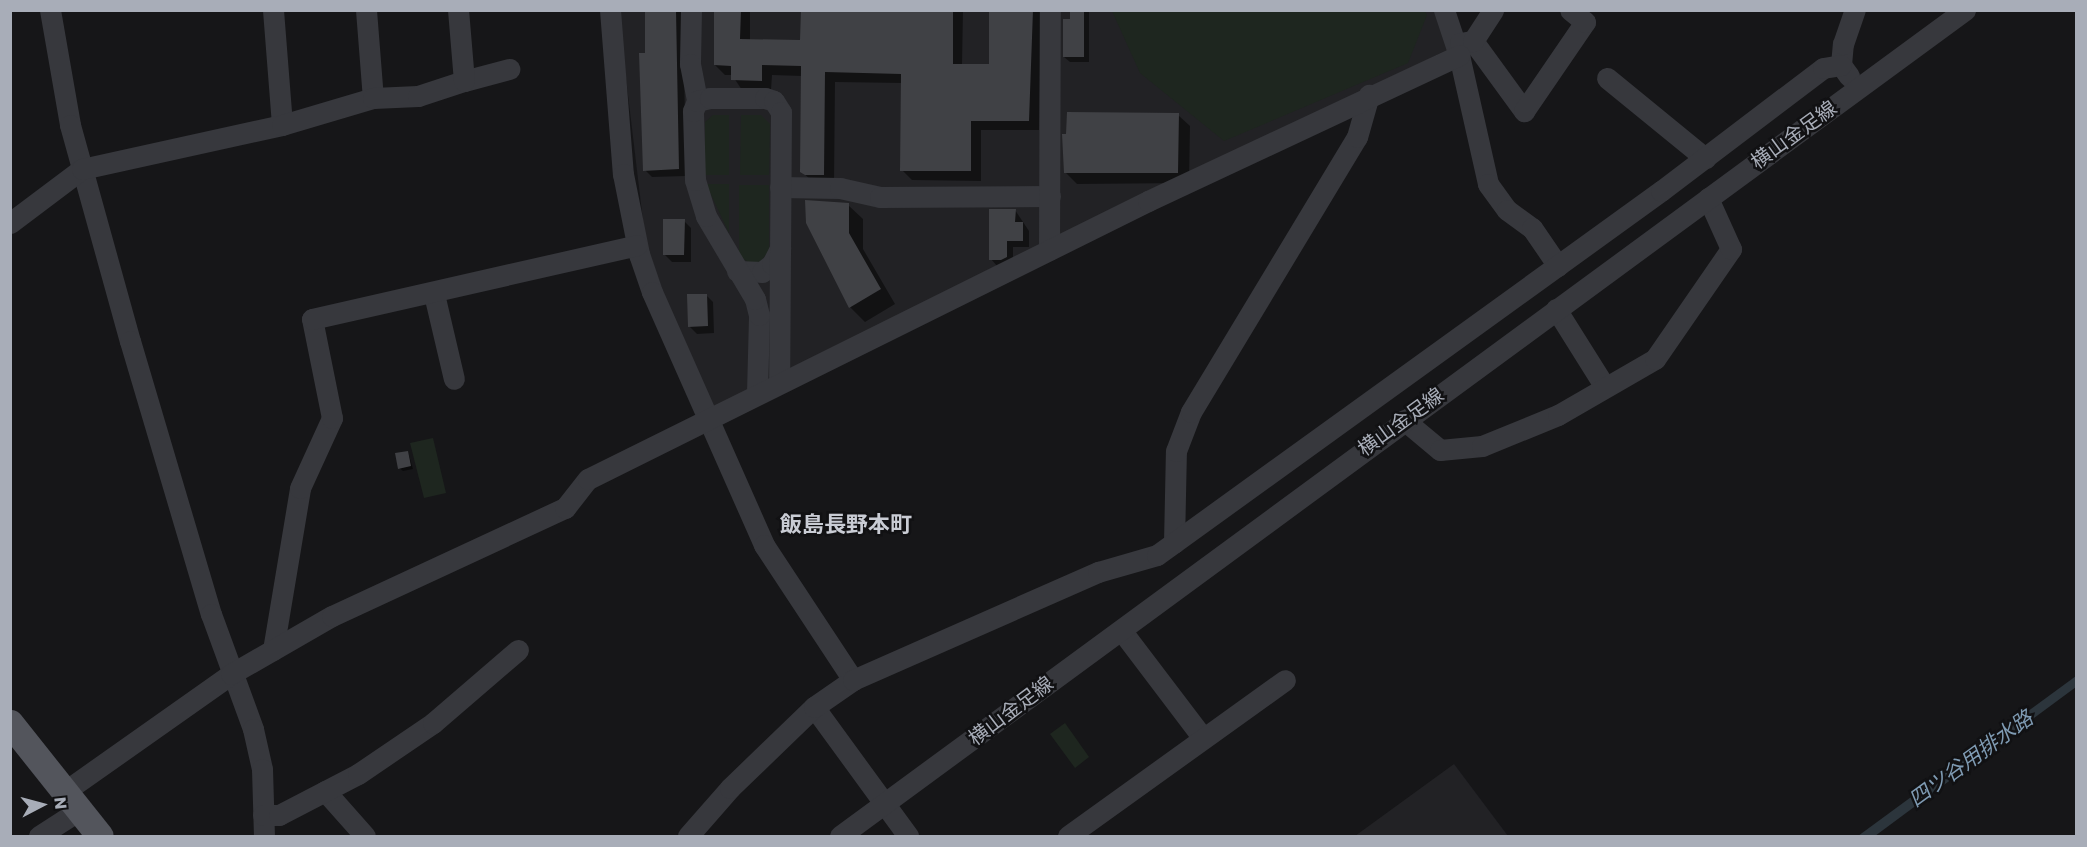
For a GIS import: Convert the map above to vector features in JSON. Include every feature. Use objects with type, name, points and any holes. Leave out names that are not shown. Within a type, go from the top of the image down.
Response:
[{"type":"main road","points":[[10,723],[100,837]]},
{"type":"street","points":[[50,10],[82,169],[185,529],[231,674],[253,729],[262,769],[264,837]]},
{"type":"street","points":[[273,10],[282,125]]},
{"type":"street","points":[[366,10],[373,98]]},
{"type":"street","points":[[458,10],[464,81]]},
{"type":"street","points":[[610,10],[622,174],[638,245],[652,292],[705,419],[764,545],[853,680]]},
{"type":"street","points":[[691,10],[690,64],[697,102],[693,111],[695,180],[706,216],[755,299],[759,315],[757,393]]},
{"type":"street","points":[[1049,250],[1050,10]]},
{"type":"street","points":[[1444,10],[1463,47],[1524,111],[1585,22],[1570,10]]},
{"type":"street","points":[[39,837],[71,802],[231,674],[332,616],[565,508],[588,479],[705,419],[1463,47],[1493,10]]},
{"type":"street","points":[[1855,10],[1843,44],[1841,65],[1858,88]]},
{"type":"street","name":"横山金足線","points":[[840,837],[1404,420],[1965,10]]},
{"type":"street","points":[[1463,47],[1488,183],[1507,210],[1533,228],[1558,266]]},
{"type":"street","points":[[688,837],[730,788],[814,707],[853,680],[1098,572],[1157,555],[1558,266],[1823,68],[1841,65]]},
{"type":"street","points":[[10,223],[82,169],[282,125],[373,98],[418,96],[509,69]]},
{"type":"street","points":[[1607,78],[1705,158]]},
{"type":"street","points":[[1174,543],[1176,451],[1191,412],[1358,137],[1369,94]]},
{"type":"street","points":[[697,102],[710,98],[774,100],[781,112],[779,383]]},
{"type":"street","points":[[780,187],[840,188],[880,196],[1050,196]]},
{"type":"street","points":[[1404,420],[1440,450],[1482,446],[1558,415],[1655,359],[1731,249],[1708,198]]},
{"type":"street","points":[[273,650],[300,488],[332,418],[312,319],[434,294],[638,245]]},
{"type":"street","points":[[737,271],[762,272],[772,264],[780,248]]},
{"type":"street","points":[[434,294],[454,379]]},
{"type":"street","points":[[1556,309],[1605,387]]},
{"type":"street","points":[[1121,630],[1203,738]]},
{"type":"street","points":[[263,815],[279,815],[358,774],[433,723],[518,650]]},
{"type":"street","points":[[1068,837],[1285,680]]},
{"type":"street","points":[[814,707],[908,837]]},
{"type":"street","points":[[325,791],[365,837]]},
{"type":"shaded area","points":[[1434,10],[1449,49],[708,412],[646,246],[618,11]]},
{"type":"shaded area","points":[[1112,11],[1425,11],[1427,15],[1408,63],[1224,141],[1140,73]]},
{"type":"shaded area","points":[[713,115],[729,115],[729,175],[705,175],[705,122]]},
{"type":"shaded area","points":[[741,115],[761,115],[770,124],[769,175],[740,175]]},
{"type":"shaded area","points":[[706,184],[729,184],[729,233]]},
{"type":"shaded area","points":[[739,185],[769,185],[769,251],[759,263],[750,264],[739,255]]},
{"type":"shaded area","points":[[433,438],[446,493],[424,498],[410,443]]},
{"type":"shaded area","points":[[1065,723],[1089,757],[1075,768],[1050,734]]},
{"type":"shaded area","points":[[1454,764],[1508,836],[1355,836]]},
{"type":"water","name":"四ツ谷用排水路","points":[[2076,676],[2076,687],[1875,836],[1858,836]]},
{"type":"building","points":[[645,10],[676,10],[679,169],[643,171],[639,53],[645,53]]},
{"type":"building","points":[[714,10],[741,10],[740,39],[800,40],[801,10],[953,10],[953,64],[989,64],[989,10],[1033,10],[1029,121],[971,121],[971,171],[900,171],[901,74],[825,72],[824,175],[805,175],[800,172],[801,66],[762,65],[762,81],[731,80],[731,66],[714,65]]},
{"type":"building","points":[[1070,10],[1084,10],[1084,57],[1063,57],[1063,19],[1070,19]]},
{"type":"building","points":[[1067,112],[1179,113],[1178,173],[1064,173],[1062,134],[1066,134]]},
{"type":"building","points":[[805,200],[849,203],[849,233],[881,289],[849,308],[806,223]]},
{"type":"building","points":[[989,209],[1016,209],[1015,222],[1023,222],[1023,241],[1007,241],[1007,257],[1001,260],[989,260]]},
{"type":"building","points":[[663,219],[685,219],[684,255],[663,255]]},
{"type":"building","points":[[687,294],[707,294],[708,326],[688,327]]},
{"type":"building","points":[[408,451],[411,466],[398,469],[395,453]]},
{"type":"district","name":"飯島長野本町","points":[[846,525]]}]
